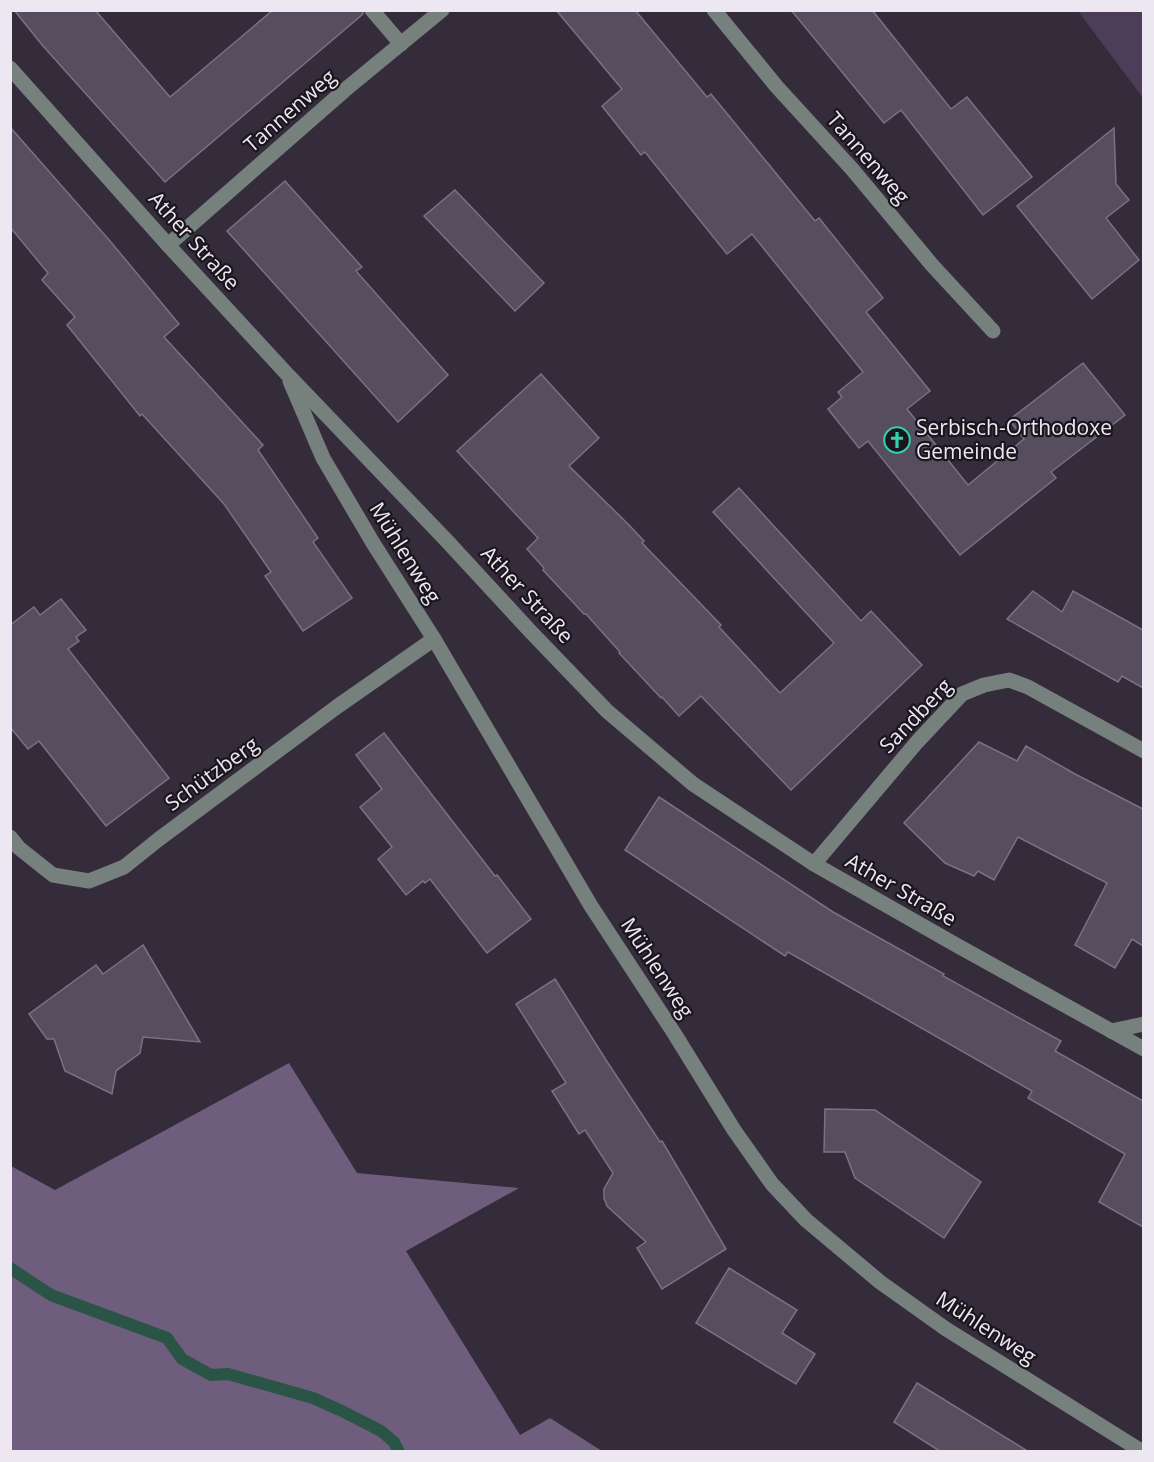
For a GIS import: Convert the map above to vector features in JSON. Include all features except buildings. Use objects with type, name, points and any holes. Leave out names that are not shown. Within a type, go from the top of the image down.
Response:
[{"type":"street","points":[[372,10],[401,44]]},
{"type":"street","name":"Tannenweg","points":[[168,245],[337,97],[442,10]]},
{"type":"street","name":"Tannenweg","points":[[714,10],[777,87],[852,169],[932,265],[993,331]]},
{"type":"street","name":"Ather Straße","points":[[10,68],[286,373],[608,711],[693,784],[814,864],[1143,1049]]},
{"type":"street","name":"Mühlenweg","points":[[286,373],[323,458],[373,543],[434,639],[591,906],[734,1130],[772,1184],[806,1220],[880,1282],[946,1329],[1143,1452]]},
{"type":"street","name":"Schützberg","points":[[10,837],[19,848],[53,875],[89,881],[124,867],[338,706],[434,639]]},
{"type":"street","name":"Sandberg","points":[[814,864],[916,742],[962,694],[984,685],[1009,680],[1028,687],[1143,751]]},
{"type":"street","points":[[1111,1031],[1143,1024]]},
{"type":"shaded area","points":[[1078,11],[1143,11],[1143,98]]},
{"type":"shaded area","points":[[289,1063],[357,1173],[519,1188],[406,1251],[520,1435],[550,1418],[602,1451],[11,1451],[11,1166],[55,1190]]},
{"type":"waterway","points":[[10,1268],[51,1295],[167,1338],[182,1359],[211,1375],[228,1374],[313,1398],[342,1411],[381,1431],[394,1442],[399,1452]]},
{"type":"place","name":"Serbisch-Orthodoxe Gemeinde","points":[[897,440]]}]
